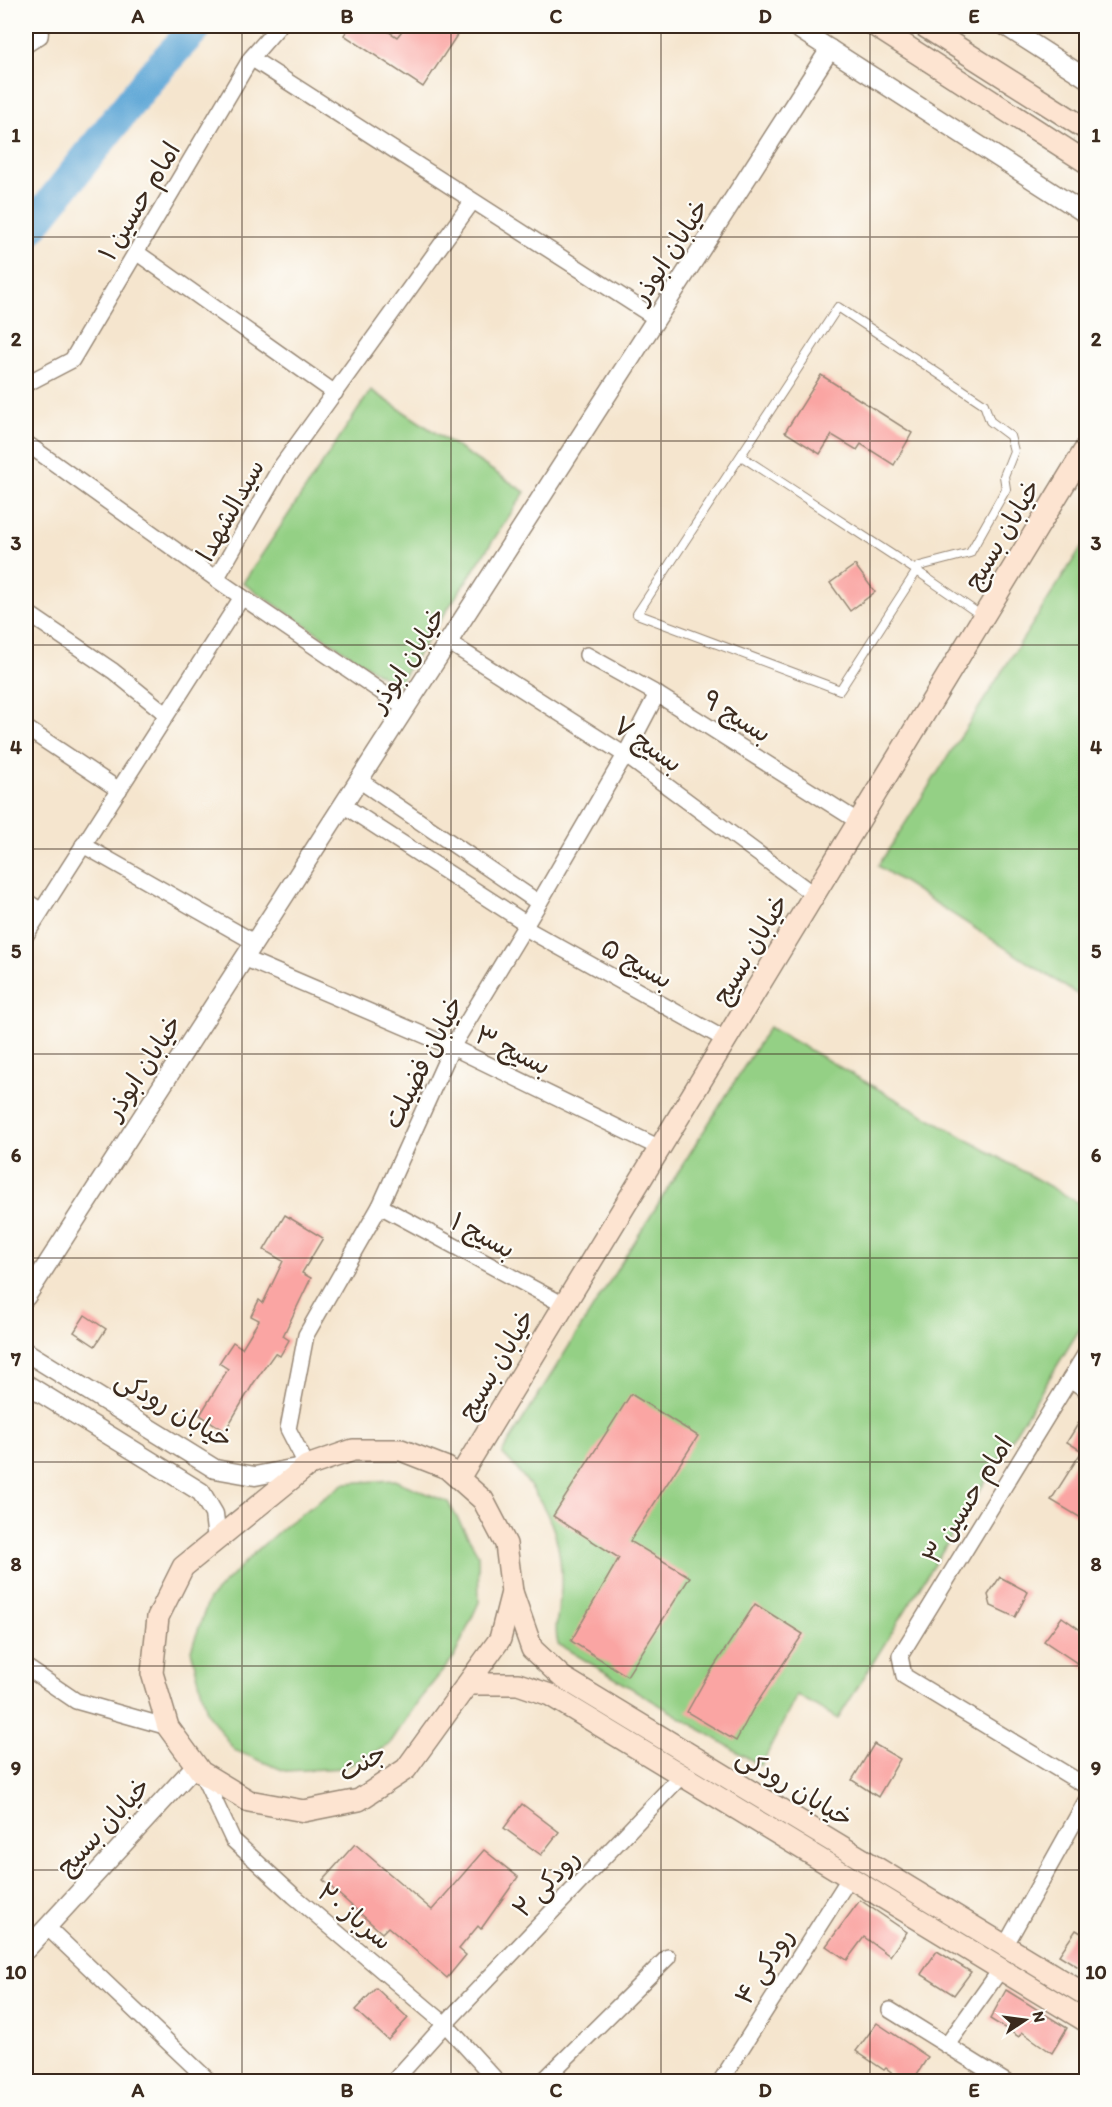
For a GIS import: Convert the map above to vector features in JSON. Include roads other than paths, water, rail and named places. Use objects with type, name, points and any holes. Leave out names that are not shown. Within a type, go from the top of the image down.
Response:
[{"type":"main road","points":[[875,26],[1086,162]]},
{"type":"main road","points":[[924,26],[1086,129]]},
{"type":"main road","name":"خیابان بسیج","points":[[459,1478],[1086,448]]},
{"type":"main road","name":"جنت","points":[[353,1450],[401,1450],[447,1468],[459,1478],[483,1500],[506,1544],[512,1592],[500,1639],[406,1769],[359,1800],[304,1811],[249,1801],[199,1768],[168,1727],[152,1673],[158,1617],[183,1567],[307,1466],[353,1450]]},
{"type":"main road","name":"خیابان رودکی","points":[[512,1592],[532,1649],[561,1677],[1086,1995]]},
{"type":"main road","name":"خیابان رودکی","points":[[468,1684],[518,1684],[550,1695],[1086,2021]]},
{"type":"street","points":[[26,45],[40,36],[41,26]]},
{"type":"street","name":"امام حسین ۱","points":[[26,384],[72,360],[251,58],[279,26]]},
{"type":"street","points":[[795,26],[1086,214]]},
{"type":"street","points":[[1005,26],[1086,78]]},
{"type":"street","name":"خیابان ابوذر","points":[[26,1297],[830,49]]},
{"type":"street","points":[[251,58],[657,319]]},
{"type":"street","name":"سیدالشهدا","points":[[405,708],[216,579],[280,468],[472,202]]},
{"type":"street","points":[[136,252],[335,393]]},
{"type":"street","points":[[26,443],[216,579]]},
{"type":"street","points":[[26,935],[242,597]]},
{"type":"street","points":[[26,612],[113,671],[166,714]]},
{"type":"street","name":"بسیج ۷","points":[[448,642],[625,755],[814,895]]},
{"type":"street","name":"بسیج ۹","points":[[587,655],[657,694],[859,822]]},
{"type":"street","name":"خیابان فضیلت","points":[[307,1466],[288,1430],[306,1335],[380,1206],[452,1047],[526,926],[625,755],[657,694]]},
{"type":"street","points":[[26,728],[119,790]]},
{"type":"street","points":[[359,780],[539,903]]},
{"type":"street","name":"بسیج ۵","points":[[342,805],[526,926],[726,1040]]},
{"type":"street","name":"بسیج ۳","points":[[83,846],[249,950],[660,1148]]},
{"type":"street","points":[[26,901],[41,911]]},
{"type":"street","name":"بسیج ۱","points":[[380,1206],[564,1305]]},
{"type":"street","name":"خیابان رودکی","points":[[26,1352],[215,1469],[255,1476],[307,1466]]},
{"type":"street","name":"امام حسین ۳","points":[[1086,1353],[900,1656],[904,1676],[1086,1786]]},
{"type":"street","points":[[1070,1379],[1086,1390]]},
{"type":"street","points":[[26,1384],[201,1492],[214,1514],[217,1540]]},
{"type":"street","points":[[26,1667],[76,1701],[168,1727]]},
{"type":"street","name":"خیابان بسیج","points":[[26,1950],[199,1768]]},
{"type":"street","name":"سرباز ۲۰","points":[[199,1768],[233,1840],[294,1896],[445,2024],[498,2082]]},
{"type":"street","name":"رودکی ۲","points":[[393,2082],[445,2024],[682,1775]]},
{"type":"street","points":[[1005,1946],[1086,1801]]},
{"type":"street","name":"رودکی ۴","points":[[720,2082],[850,1877]]},
{"type":"street","points":[[47,1927],[210,2082]]},
{"type":"street","points":[[542,2082],[668,1957]]},
{"type":"street","points":[[947,2045],[1000,1969]]},
{"type":"street","points":[[890,2010],[1006,2082]]},
{"type":"lane","points":[[838,307],[984,404],[990,421],[1011,436],[1014,451],[1004,476],[1006,489],[970,553],[920,566],[917,571],[840,690],[637,614],[838,307]]},
{"type":"lane","points":[[741,456],[917,571],[983,618]]},
{"type":"waterway","points":[[26,234],[153,74],[197,26]]}]
